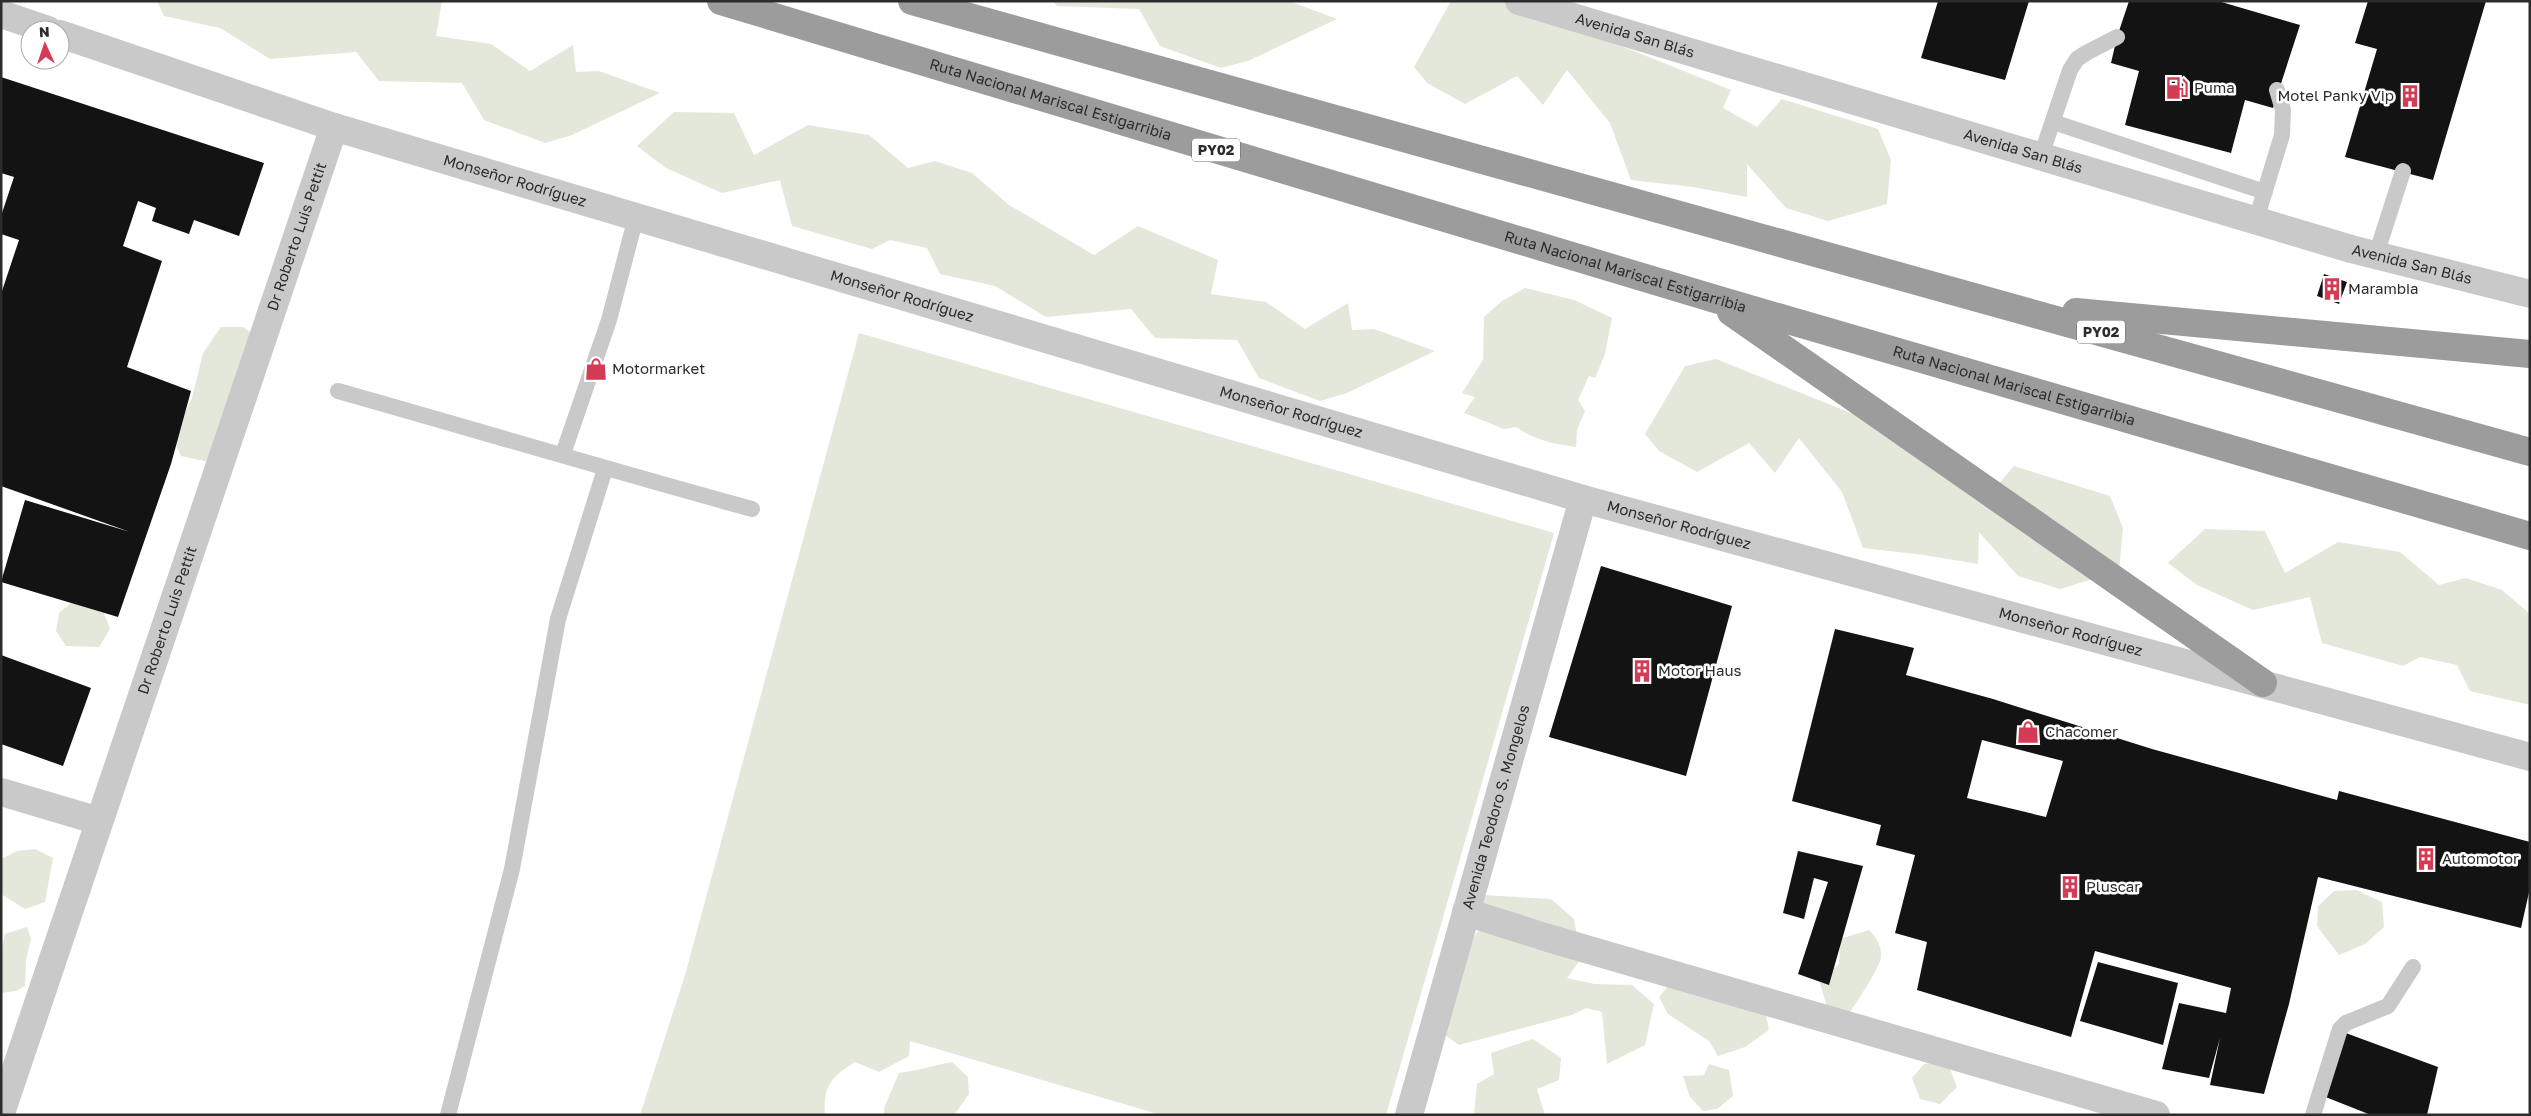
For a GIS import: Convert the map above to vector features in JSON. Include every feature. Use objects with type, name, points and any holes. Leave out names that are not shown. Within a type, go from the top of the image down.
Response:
[{"type":"highway","name":"Ruta Nacional Mariscal Estigarribia","points":[[721,1],[1712,298],[2530,536]]},
{"type":"highway","name":"PY02","points":[[912,1],[2530,452]]},
{"type":"highway","points":[[1712,298],[2264,683]]},
{"type":"highway","points":[[2004,305],[2530,354]]},
{"type":"street","name":"Avenida San Blás","points":[[1518,1],[2376,255],[2530,294]]},
{"type":"street","points":[[1,14],[20,20]]},
{"type":"street","name":"Monseñor Rodríguez","points":[[70,37],[334,127],[1583,499],[2530,757]]},
{"type":"street","name":"Dr Roberto Luis Pettit","points":[[1,1113],[334,127]]},
{"type":"street","name":"Avenida Teodoro S. Mongelos","points":[[1409,1115],[1583,499]]},
{"type":"street","points":[[1,792],[99,821]]},
{"type":"street","points":[[1466,912],[1548,938],[2156,1115]]},
{"type":"lane","points":[[2041,156],[2070,70],[2077,59],[2117,37]]},
{"type":"lane","points":[[2256,220],[2282,136],[2283,110],[2278,90]]},
{"type":"lane","points":[[2053,122],[2265,192]]},
{"type":"lane","points":[[2376,255],[2403,171]]},
{"type":"lane","points":[[563,454],[609,320],[636,217]]},
{"type":"lane","points":[[338,391],[563,454],[605,469],[752,509]]},
{"type":"lane","points":[[448,1115],[512,869],[558,619],[605,469]]},
{"type":"lane","points":[[2313,1115],[2340,1029],[2346,1023],[2388,1006],[2413,967]]},
{"type":"shaded area","points":[[157,1],[442,1],[436,36],[491,44],[530,71],[573,45],[576,72],[599,71],[660,93],[572,135],[545,143],[484,120],[462,83],[379,81],[356,52],[270,59],[220,28],[164,16]]},
{"type":"shaded area","points":[[1053,1],[1289,1],[1337,19],[1248,61],[1221,68],[1160,46],[1139,9],[1057,6]]},
{"type":"shaded area","points":[[1451,1],[1509,1],[1731,90],[1723,108],[1757,127],[1782,99],[1878,129],[1891,160],[1887,204],[1828,221],[1786,208],[1747,164],[1747,197],[1693,187],[1631,180],[1610,123],[1567,70],[1543,105],[1517,76],[1465,104],[1427,83],[1414,67]]},
{"type":"shaded area","points":[[674,112],[734,113],[754,155],[808,125],[869,135],[908,168],[935,161],[972,173],[1009,205],[1094,255],[1138,226],[1218,260],[1211,294],[1266,302],[1305,329],[1348,303],[1352,330],[1374,329],[1435,351],[1347,393],[1320,401],[1259,378],[1237,340],[1155,338],[1131,309],[1046,317],[995,286],[940,274],[927,248],[890,240],[872,249],[792,226],[780,180],[722,193],[666,168],[637,146]]},
{"type":"shaded area","points":[[1525,288],[1574,300],[1612,318],[1605,354],[1595,378],[1589,376],[1578,400],[1585,411],[1577,430],[1576,447],[1544,441],[1516,427],[1504,429],[1464,413],[1475,397],[1462,393],[1483,360],[1484,317],[1502,301]]},
{"type":"shaded area","points":[[221,327],[243,327],[264,342],[213,463],[181,456],[173,438],[192,398],[203,353]]},
{"type":"shaded area","points":[[859,333],[1554,533],[1386,1115],[1161,1115],[910,1041],[909,1056],[879,1072],[855,1062],[834,1078],[827,1089],[825,1097],[825,1115],[640,1115],[685,975]]},
{"type":"shaded area","points":[[1716,359],[1963,458],[1989,495],[2014,466],[2110,496],[2123,528],[2119,571],[2060,589],[2018,576],[1979,532],[1978,564],[1863,548],[1842,492],[1799,438],[1775,473],[1749,443],[1697,472],[1659,451],[1645,434],[1685,366]]},
{"type":"shaded area","points":[[2205,529],[2265,531],[2285,573],[2338,542],[2400,552],[2439,585],[2466,578],[2502,590],[2530,614],[2530,705],[2470,691],[2457,665],[2420,657],[2403,666],[2322,643],[2310,597],[2253,610],[2197,585],[2168,563]]},
{"type":"shaded area","points":[[71,603],[104,613],[110,629],[99,647],[66,646],[56,631],[59,613]]},
{"type":"shaded area","points":[[35,849],[53,858],[45,902],[25,909],[1,894],[1,859],[17,851]]},
{"type":"shaded area","points":[[2356,890],[2382,902],[2384,927],[2365,944],[2339,955],[2317,926],[2318,906],[2334,891]]},
{"type":"shaded area","points":[[1484,895],[1551,899],[1574,919],[1581,959],[1567,978],[1595,984],[1632,985],[1654,1004],[1645,1045],[1607,1064],[1602,1012],[1586,1008],[1572,1015],[1459,1045],[1430,1024],[1465,947],[1478,931]]},
{"type":"shaded area","points":[[27,927],[31,939],[26,960],[25,986],[16,991],[1,993],[1,951],[5,934]]},
{"type":"shaded area","points":[[1869,930],[1874,935],[1881,949],[1881,957],[1872,978],[1848,1015],[1827,1007],[1819,980],[1839,964],[1840,939]]},
{"type":"shaded area","points":[[1670,984],[1761,990],[1769,1030],[1745,1047],[1718,1056],[1709,1041],[1668,1014],[1659,997]]},
{"type":"shaded area","points":[[1533,1039],[1561,1058],[1559,1080],[1537,1089],[1545,1115],[1474,1115],[1477,1084],[1494,1074],[1491,1053]]},
{"type":"shaded area","points":[[1947,1061],[1957,1087],[1940,1104],[1920,1099],[1912,1078],[1924,1064]]},
{"type":"shaded area","points":[[952,1062],[968,1077],[969,1094],[954,1115],[884,1115],[884,1108],[899,1073]]},
{"type":"shaded area","points":[[1709,1064],[1729,1070],[1733,1096],[1717,1109],[1703,1111],[1690,1097],[1683,1076],[1704,1075]]},
{"type":"building","points":[[1938,1],[2029,1],[2005,80],[1921,58]]},
{"type":"building","points":[[2129,1],[2218,1],[2300,25],[2273,108],[2245,100],[2231,153],[2125,125],[2139,71],[2111,63]]},
{"type":"building","name":"Motel Panky Vip","points":[[2368,1],[2486,1],[2433,180],[2345,157],[2377,49],[2355,43]]},
{"type":"building","points":[[1,77],[264,163],[239,236],[194,220],[189,234],[152,221],[156,208],[138,201],[123,246],[162,261],[127,367],[191,391],[171,464],[118,617],[1,582],[25,500],[130,532],[1,486],[1,294],[19,240],[1,234],[1,216],[14,177],[1,173]]},
{"type":"building","name":"Marambia","points":[[2324,274],[2347,282],[2339,304],[2317,296]]},
{"type":"building","name":"Motor Haus","points":[[1601,566],[1732,606],[1686,776],[1549,737]]},
{"type":"building","points":[[1835,629],[1914,648],[1906,675],[1993,699],[2152,749],[2337,800],[2339,791],[2530,842],[2530,888],[2521,928],[2318,877],[2289,1004],[2264,1094],[2210,1085],[2220,1038],[2209,1078],[2162,1069],[2179,1003],[2226,1013],[2231,988],[2095,951],[2071,1037],[1917,990],[1927,942],[1895,933],[1915,855],[1876,845],[1881,825],[1792,801]],"holes":[[[1982,740],[2063,761],[2046,817],[1967,798]]]},
{"type":"building","points":[[1,655],[91,688],[63,766],[1,744]]},
{"type":"building","points":[[1798,851],[1863,866],[1829,985],[1798,974],[1828,882],[1814,878],[1804,919],[1783,913]]},
{"type":"building","points":[[2098,962],[2178,983],[2163,1045],[2080,1021]]},
{"type":"building","points":[[2343,1032],[2438,1067],[2427,1115],[2371,1115],[2323,1096]]},
{"type":"place","name":"Puma","points":[[2177,88]]},
{"type":"place","name":"Motel Panky Vip","points":[[2410,96]]},
{"type":"place","name":"Marambia","points":[[2332,289]]},
{"type":"place","name":"Motormarket","points":[[596,369]]},
{"type":"place","name":"Motor Haus","points":[[1642,671]]},
{"type":"place","name":"Chacomer","points":[[2028,732]]},
{"type":"place","name":"Automotor","points":[[2426,859]]},
{"type":"place","name":"Pluscar","points":[[2070,887]]}]
